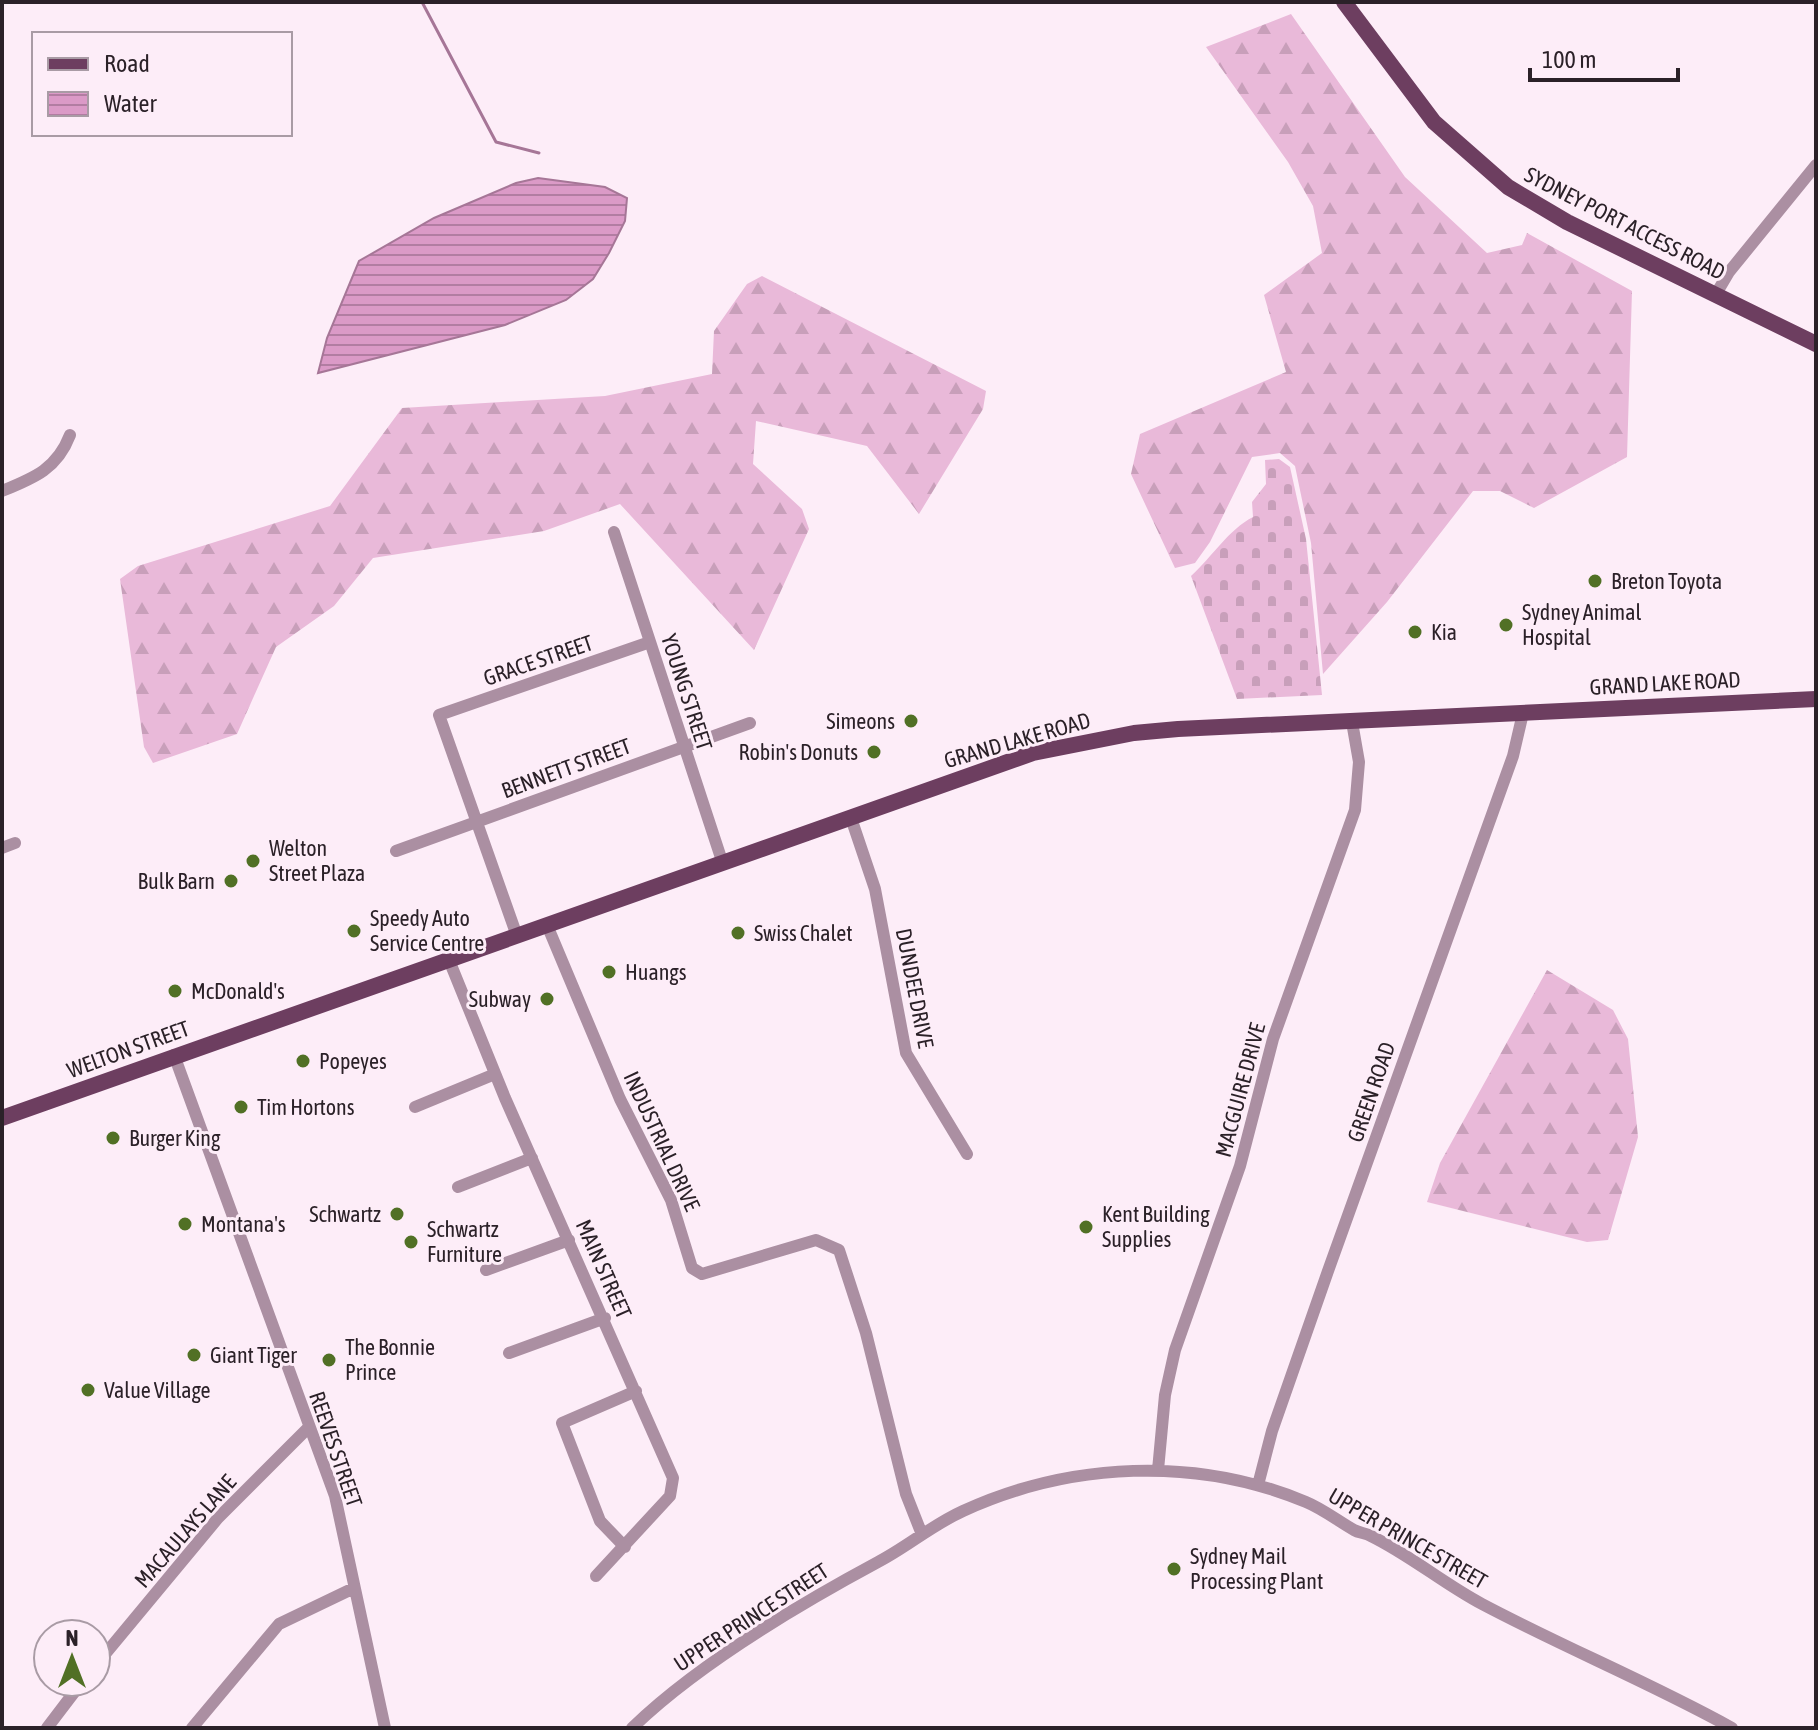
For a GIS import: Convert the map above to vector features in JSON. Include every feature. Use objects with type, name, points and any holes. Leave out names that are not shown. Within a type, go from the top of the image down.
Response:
[{"type":"main road","name":"SYDNEY PORT ACCESS ROAD","points":[[1344,2],[1417,102],[1451,140],[1489,172],[1547,211],[1816,344]]},
{"type":"main road","name":"GRAND LAKE ROAD","points":[[268,1021],[1033,753],[1101,739],[1169,730],[1816,699]]},
{"type":"main road","name":"WELTON STREET","points":[[2,1118],[268,1021]]},
{"type":"street","points":[[1716,294],[1729,272],[1816,165]]},
{"type":"street","points":[[2,491],[49,469],[64,451],[70,435]]},
{"type":"street","name":"YOUNG STREET","points":[[614,532],[723,864]]},
{"type":"street","name":"GRACE STREET","points":[[476,822],[439,715],[650,642]]},
{"type":"street","name":"GREEN ROAD","points":[[1258,1485],[1272,1431],[1513,756],[1523,713]]},
{"type":"street","name":"MACGUIRE DRIVE","points":[[1158,1470],[1173,1357],[1238,1171],[1276,1031],[1355,810],[1359,762],[1352,722]]},
{"type":"street","name":"BENNETT STREET","points":[[396,851],[750,723]]},
{"type":"street","name":"DUNDEE DRIVE","points":[[851,818],[875,889],[906,1053],[967,1154]]},
{"type":"street","points":[[476,822],[517,936]]},
{"type":"street","name":"INDUSTRIAL DRIVE","points":[[547,925],[620,1099],[671,1200],[692,1268],[702,1274],[816,1240],[839,1250],[866,1333],[906,1494],[921,1532]]},
{"type":"street","name":"MAIN STREET","points":[[449,960],[495,1074],[605,1318],[673,1484],[670,1496],[596,1576]]},
{"type":"street","name":"REEVES STREET","points":[[174,1055],[335,1496],[385,1728]]},
{"type":"street","points":[[415,1107],[495,1074]]},
{"type":"street","points":[[458,1187],[532,1158]]},
{"type":"street","points":[[486,1270],[569,1240]]},
{"type":"street","points":[[509,1353],[605,1318]]},
{"type":"street","points":[[625,1547],[600,1521],[562,1423],[636,1391]]},
{"type":"street","name":"MACAULAYS LANE","points":[[112,1646],[218,1518],[308,1428]]},
{"type":"street","name":"UPPER PRINCE STREET","points":[[632,1728],[677,1689],[713,1665],[850,1577],[893,1554],[921,1532],[963,1511],[1049,1480],[1084,1473],[1158,1470],[1258,1485],[1306,1502],[1371,1536],[1482,1604],[1732,1728]]},
{"type":"street","points":[[192,1728],[279,1624],[354,1588]]},
{"type":"street","points":[[47,1728],[70,1698]]},
{"type":"green space","points":[[1291,14],[1405,177],[1487,253],[1522,245],[1527,233],[1632,291],[1627,457],[1534,508],[1500,491],[1473,491],[1387,602],[1323,674],[1311,543],[1295,466],[1280,453],[1252,457],[1210,542],[1195,563],[1175,568],[1131,474],[1140,434],[1286,372],[1264,295],[1322,253],[1313,206],[1288,162],[1206,47]]},
{"type":"green space","points":[[762,276],[986,391],[983,409],[919,514],[867,446],[756,421],[753,464],[802,509],[809,529],[754,650],[620,504],[544,531],[373,558],[334,606],[276,647],[237,734],[153,763],[144,747],[120,579],[138,566],[330,506],[402,408],[605,396],[712,374],[714,331],[747,284]]},
{"type":"green space","points":[[1279,459],[1290,467],[1306,539],[1322,695],[1237,699],[1191,576],[1228,536],[1253,517],[1252,502],[1266,484],[1265,460]]},
{"type":"green space","points":[[1547,970],[1613,1010],[1628,1039],[1638,1137],[1608,1240],[1587,1242],[1427,1202],[1440,1163]]},
{"type":"water","points":[[538,178],[605,187],[627,198],[625,221],[593,279],[566,300],[505,325],[318,373],[327,338],[359,261],[434,218],[516,183]]},
{"type":"waterway","points":[[422,2],[496,142],[539,153]]},
{"type":"place","name":"Breton Toyota","points":[[1595,581]]},
{"type":"place","name":"Sydney Animal Hospital","points":[[1506,625]]},
{"type":"place","name":"Kia","points":[[1415,632]]},
{"type":"place","name":"Simeons","points":[[911,721]]},
{"type":"place","name":"Robin's Donuts","points":[[874,752]]},
{"type":"place","name":"Welton Street Plaza","points":[[253,861]]},
{"type":"place","name":"Bulk Barn","points":[[231,881]]},
{"type":"place","name":"Speedy Auto Service Centre","points":[[354,931]]},
{"type":"place","name":"Swiss Chalet","points":[[738,933]]},
{"type":"place","name":"Huangs","points":[[609,972]]},
{"type":"place","name":"McDonald's","points":[[175,991]]},
{"type":"place","name":"Subway","points":[[547,999]]},
{"type":"place","name":"Popeyes","points":[[303,1061]]},
{"type":"place","name":"Tim Hortons","points":[[241,1107]]},
{"type":"place","name":"Burger King","points":[[113,1138]]},
{"type":"place","name":"Schwartz","points":[[397,1214]]},
{"type":"place","name":"Montana's","points":[[185,1224]]},
{"type":"place","name":"Kent Building Supplies","points":[[1086,1227]]},
{"type":"place","name":"Schwartz Furniture","points":[[411,1242]]},
{"type":"place","name":"Giant Tiger","points":[[194,1355]]},
{"type":"place","name":"The Bonnie Prince","points":[[329,1360]]},
{"type":"place","name":"Value Village","points":[[88,1390]]},
{"type":"place","name":"Sydney Mail Processing Plant","points":[[1174,1569]]}]
